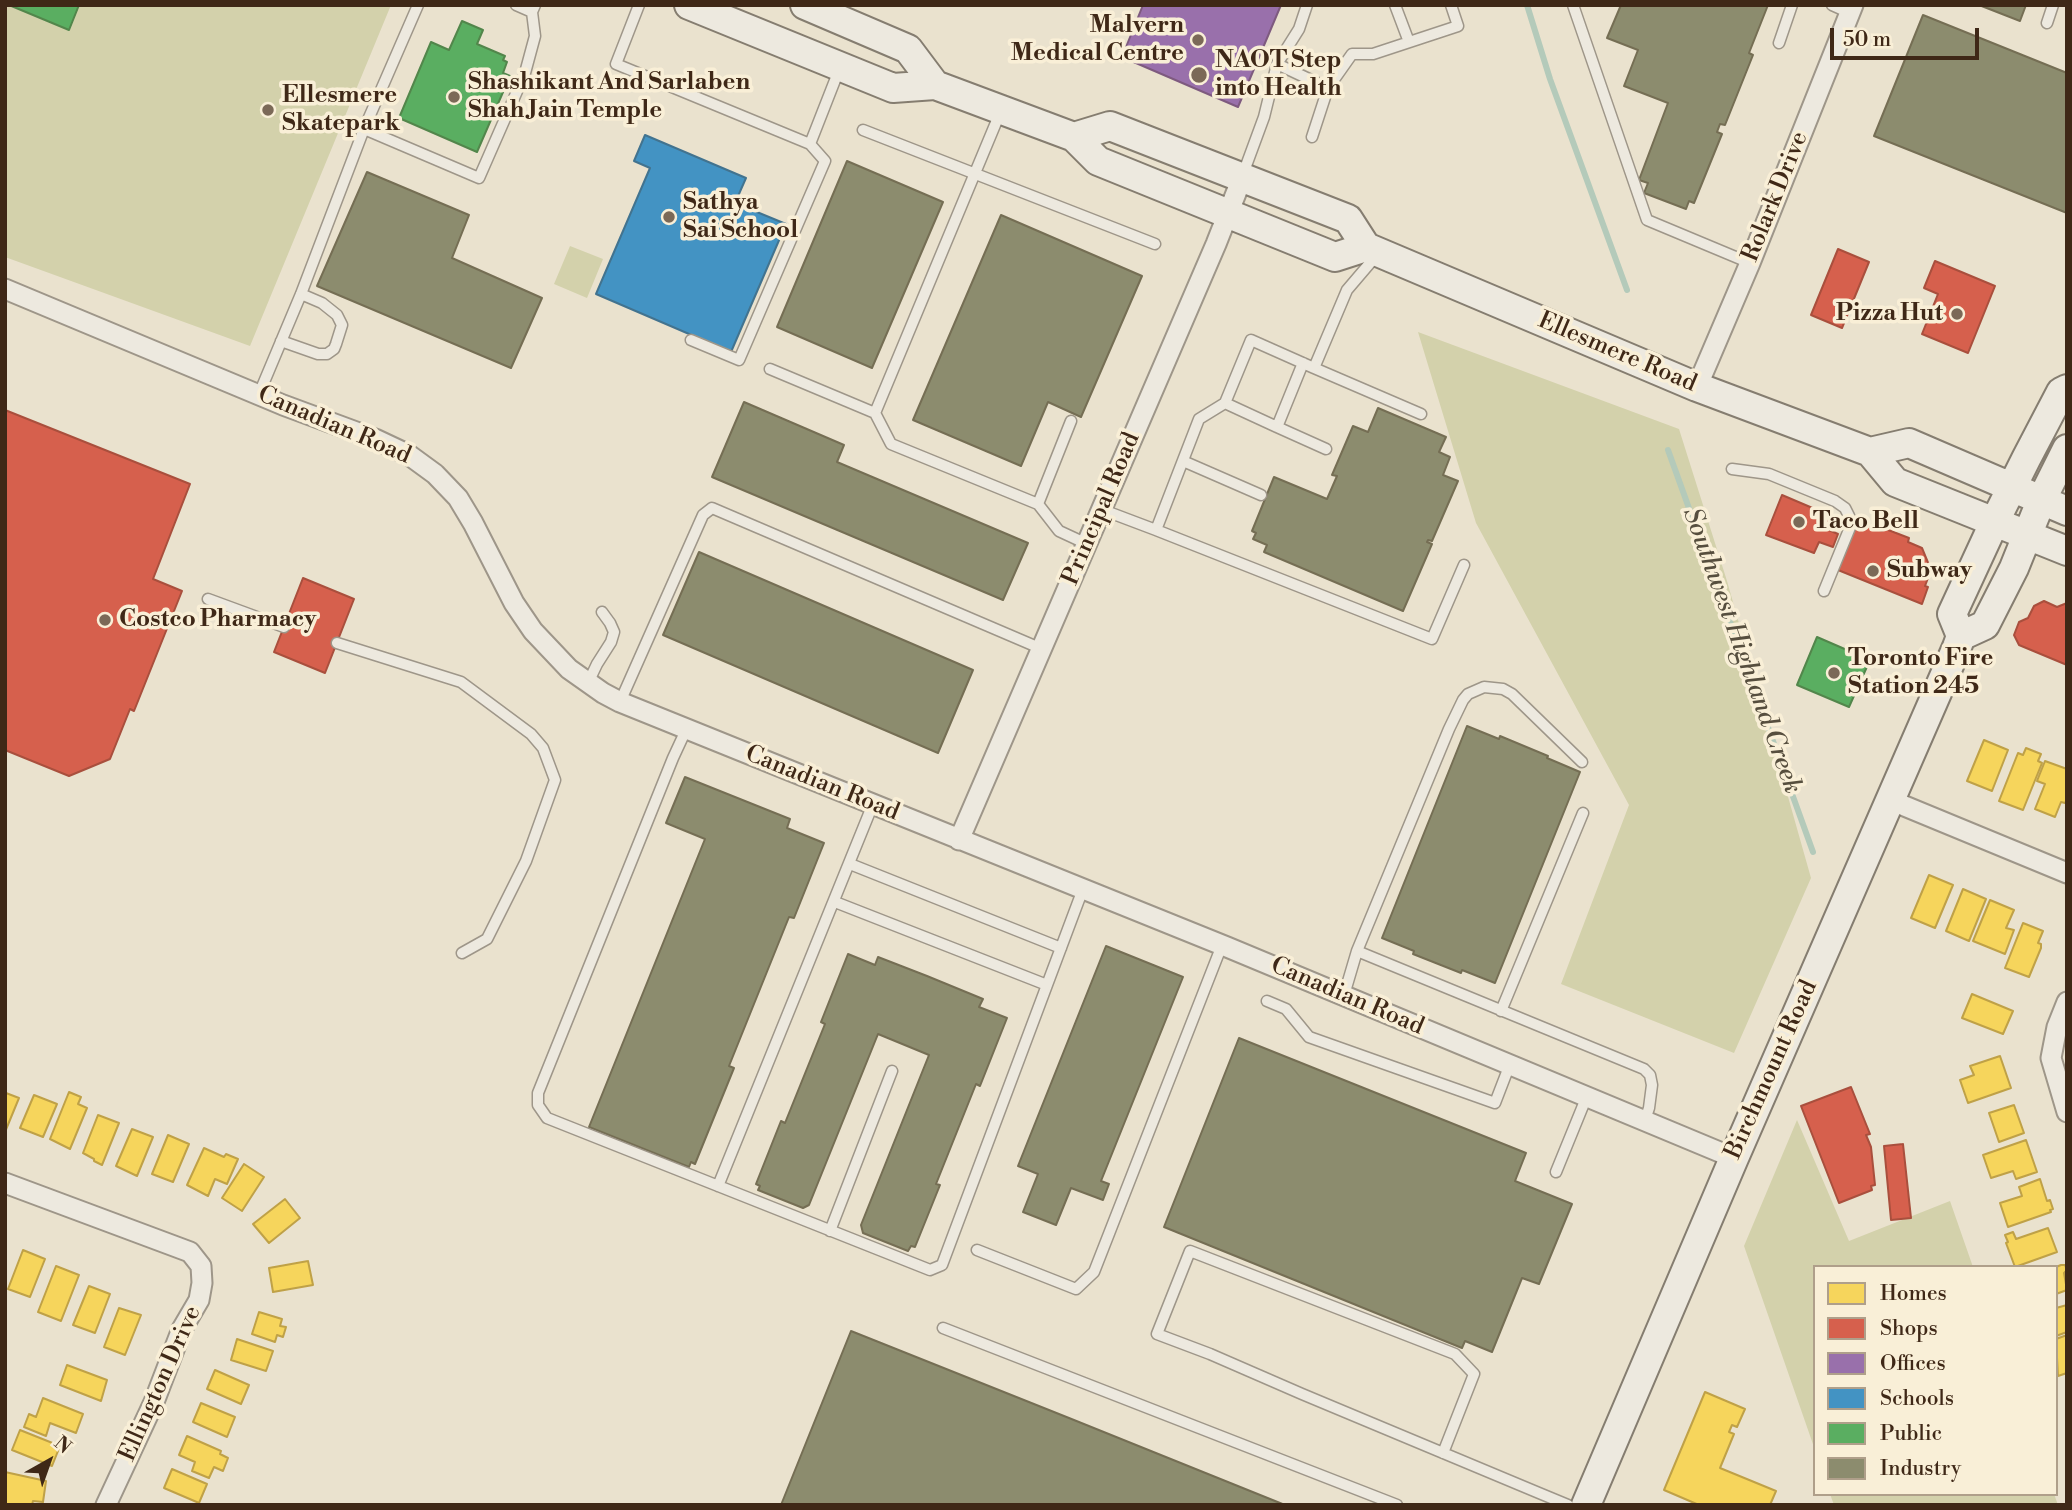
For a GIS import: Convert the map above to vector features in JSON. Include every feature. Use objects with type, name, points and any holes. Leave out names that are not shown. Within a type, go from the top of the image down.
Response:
[{"type":"main road","points":[[690,5],[893,88],[935,85],[1073,137],[1098,161],[1335,257],[1372,250],[1348,219],[1110,126],[1073,137]]},
{"type":"main road","points":[[805,5],[908,49],[935,85]]},
{"type":"main road","name":"Ellesmere Road","points":[[1372,250],[1697,387],[1870,452],[1895,482],[2067,551]]},
{"type":"main road","points":[[2067,389],[2061,392],[1994,523],[1952,614],[1961,636],[1985,625],[2014,568],[2041,501],[2067,449]]},
{"type":"main road","points":[[1870,452],[1909,443],[2067,511]]},
{"type":"main road","name":"Birchmount Road","points":[[1586,1505],[1961,636]]},
{"type":"street","name":"Rolark Drive","points":[[1697,387],[1750,263],[1845,8]]},
{"type":"street","name":"Principal Road","points":[[959,840],[1103,510],[1242,178]]},
{"type":"street","name":"Canadian Road","points":[[5,289],[409,455],[435,474],[458,498],[514,603],[533,631],[569,669],[620,702],[1222,945],[1734,1158]]},
{"type":"street","points":[[1890,800],[2067,873]]},
{"type":"street","points":[[2067,1002],[2057,1027],[2051,1058],[2067,1112]]},
{"type":"street","name":"Ellington Drive","points":[[5,1182],[190,1252],[201,1266],[199,1300],[182,1328],[153,1402],[106,1505]]},
{"type":"lane","points":[[259,394],[301,294],[364,129],[418,5]]},
{"type":"lane","points":[[364,129],[479,178],[525,73],[535,36],[534,8],[516,5]]},
{"type":"lane","points":[[639,5],[616,64],[810,144],[825,161],[739,360],[691,340]]},
{"type":"lane","points":[[1242,178],[1264,117],[1278,64],[1298,29],[1307,5]]},
{"type":"lane","points":[[1395,5],[1409,42]]},
{"type":"lane","points":[[1312,137],[1328,88],[1352,54],[1373,54],[1458,26],[1451,5]]},
{"type":"lane","points":[[1573,5],[1647,220],[1750,263]]},
{"type":"lane","points":[[1779,43],[1792,5]]},
{"type":"lane","points":[[2047,23],[2053,5]]},
{"type":"lane","points":[[1278,64],[1328,88]]},
{"type":"lane","points":[[810,144],[841,66]]},
{"type":"lane","points":[[875,413],[1002,110]]},
{"type":"lane","points":[[863,130],[1155,244]]},
{"type":"lane","points":[[1314,368],[1347,290],[1372,250]]},
{"type":"lane","points":[[281,341],[318,354],[327,354],[334,349],[342,325],[337,314],[322,303],[301,294]]},
{"type":"lane","points":[[1156,530],[1199,419],[1225,403],[1251,340],[1421,414]]},
{"type":"lane","points":[[1277,427],[1303,363]]},
{"type":"lane","points":[[770,369],[875,413],[891,444],[1038,504],[1059,531],[1087,544]]},
{"type":"lane","points":[[1225,403],[1326,449]]},
{"type":"lane","points":[[1038,504],[1070,421]]},
{"type":"lane","points":[[1183,461],[1261,495]]},
{"type":"lane","points":[[1732,469],[1769,474],[1835,501],[1844,508],[1851,525],[1824,591]]},
{"type":"lane","points":[[620,702],[703,515],[712,508],[1042,649]]},
{"type":"lane","points":[[1103,510],[1432,639],[1464,565]]},
{"type":"lane","points":[[208,599],[284,627]]},
{"type":"lane","points":[[588,682],[614,632],[602,611]]},
{"type":"lane","points":[[337,643],[461,682],[531,734],[543,748],[555,780],[526,861],[487,939],[462,953]]},
{"type":"lane","points":[[1344,995],[1357,951],[1449,729],[1468,694],[1484,687],[1503,689],[1512,694],[1582,762]]},
{"type":"lane","points":[[686,730],[538,1093],[538,1105],[547,1118],[930,1270],[942,1265],[1083,889]]},
{"type":"lane","points":[[718,1186],[873,804]]},
{"type":"lane","points":[[1501,1010],[1583,813]]},
{"type":"lane","points":[[850,864],[1060,948]]},
{"type":"lane","points":[[835,902],[1047,985]]},
{"type":"lane","points":[[977,1250],[1076,1289],[1094,1272],[1222,945]]},
{"type":"lane","points":[[1357,951],[1644,1069],[1650,1075],[1652,1085],[1651,1101],[1645,1120]]},
{"type":"lane","points":[[1267,1001],[1286,1009],[1309,1037],[1494,1103],[1510,1064]]},
{"type":"lane","points":[[830,1231],[892,1072]]},
{"type":"lane","points":[[1556,1172],[1587,1096]]},
{"type":"lane","points":[[1443,1453],[1474,1374],[1455,1354],[1190,1251],[1157,1334],[1443,1453],[1568,1505]]},
{"type":"lane","points":[[943,1328],[1397,1505]]},
{"type":"shaded area","points":[[5,5],[391,5],[250,346],[5,257]]},
{"type":"shaded area","points":[[570,246],[603,259],[587,298],[554,284]]},
{"type":"shaded area","points":[[1418,332],[1679,429],[1727,581],[1811,878],[1734,1053],[1561,984],[1629,805],[1476,523]]},
{"type":"shaded area","points":[[1797,1120],[1849,1241],[1950,1201],[1972,1265],[1813,1265],[1813,1444],[1744,1246]]},
{"type":"shaded area","points":[[1831,1496],[2055,1496],[2058,1505],[1834,1505]]},
{"type":"building: Homes","points":[[1984,740],[2008,750],[1992,791],[1967,781]]},
{"type":"building: Homes","points":[[2026,748],[2041,754],[2038,761],[2042,763],[2023,810],[1999,801],[2018,753],[2023,755]]},
{"type":"building: Homes","points":[[2045,761],[2067,769],[2067,800],[2065,803],[2061,802],[2055,817],[2035,809],[2045,784],[2037,781]]},
{"type":"building: Homes","points":[[1929,875],[1953,885],[1935,928],[1911,918]]},
{"type":"building: Homes","points":[[1963,889],[1986,899],[1969,941],[1946,931]]},
{"type":"building: Homes","points":[[1990,900],[2014,910],[2006,928],[2014,930],[2005,954],[1973,941]]},
{"type":"building: Homes","points":[[2023,923],[2043,931],[2038,943],[2041,948],[2029,977],[2005,968]]},
{"type":"building: Homes","points":[[1972,994],[2013,1011],[2003,1034],[1962,1018]]},
{"type":"building: Homes","points":[[2000,1056],[2011,1088],[1968,1103],[1960,1080],[1974,1075],[1970,1066]]},
{"type":"building: Homes","points":[[5,1089],[6,1093],[19,1098],[5,1132]]},
{"type":"building: Homes","points":[[69,1092],[81,1097],[78,1104],[87,1108],[70,1149],[50,1139]]},
{"type":"building: Homes","points":[[34,1095],[57,1104],[43,1137],[20,1128]]},
{"type":"building: Homes","points":[[2014,1105],[2024,1133],[1999,1142],[1989,1113]]},
{"type":"building: Homes","points":[[98,1115],[119,1123],[102,1165],[83,1153]]},
{"type":"building: Homes","points":[[132,1129],[153,1137],[137,1176],[116,1166]]},
{"type":"building: Homes","points":[[168,1135],[189,1144],[173,1182],[152,1174]]},
{"type":"building: Homes","points":[[2026,1140],[2037,1172],[2016,1179],[2013,1171],[1991,1178],[1983,1155]]},
{"type":"building: Homes","points":[[204,1148],[224,1157],[226,1154],[238,1159],[227,1184],[215,1179],[208,1196],[187,1185]]},
{"type":"building: Homes","points":[[244,1164],[264,1177],[242,1211],[222,1198]]},
{"type":"building: Homes","points":[[2040,1179],[2047,1201],[2050,1200],[2053,1209],[2051,1212],[2008,1227],[2000,1203],[2022,1196],[2019,1187]]},
{"type":"building: Homes","points":[[285,1199],[300,1218],[269,1243],[253,1224]]},
{"type":"building: Homes","points":[[2048,1228],[2057,1252],[2014,1265],[2005,1235],[2013,1232],[2016,1239]]},
{"type":"building: Homes","points":[[23,1250],[45,1259],[30,1297],[8,1289]]},
{"type":"building: Homes","points":[[308,1261],[313,1285],[273,1292],[269,1268]]},
{"type":"building: Homes","points":[[2065,1265],[2067,1270],[2064,1273],[2067,1290],[2058,1293],[2058,1266]]},
{"type":"building: Homes","points":[[56,1266],[79,1275],[61,1321],[38,1312]]},
{"type":"building: Homes","points":[[89,1286],[110,1294],[95,1333],[73,1325]]},
{"type":"building: Homes","points":[[2067,1305],[2067,1332],[2058,1335],[2058,1307]]},
{"type":"building: Homes","points":[[119,1308],[141,1315],[125,1355],[104,1347]]},
{"type":"building: Homes","points":[[259,1312],[282,1319],[280,1326],[286,1327],[283,1337],[277,1335],[275,1342],[252,1334]]},
{"type":"building: Homes","points":[[2067,1335],[2067,1373],[2058,1376],[2058,1338]]},
{"type":"building: Homes","points":[[237,1339],[273,1351],[266,1371],[231,1360]]},
{"type":"building: Homes","points":[[67,1365],[107,1380],[101,1401],[60,1385]]},
{"type":"building: Homes","points":[[215,1370],[249,1385],[241,1404],[207,1389]]},
{"type":"building: Homes","points":[[1705,1392],[1745,1409],[1737,1427],[1732,1425],[1729,1432],[1734,1434],[1720,1468],[1776,1491],[1770,1505],[1699,1505],[1664,1490]]},
{"type":"building: Homes","points":[[43,1398],[83,1414],[76,1433],[50,1423],[46,1436],[24,1427],[29,1414],[36,1417]]},
{"type":"building: Homes","points":[[201,1403],[235,1417],[227,1437],[193,1422]]},
{"type":"building: Homes","points":[[20,1430],[60,1446],[52,1466],[12,1450]]},
{"type":"building: Homes","points":[[187,1436],[221,1451],[220,1454],[228,1458],[223,1471],[214,1467],[209,1478],[192,1471],[195,1462],[179,1455]]},
{"type":"building: Homes","points":[[172,1469],[207,1484],[199,1503],[164,1488]]},
{"type":"building: Homes","points":[[5,1472],[46,1481],[43,1502],[33,1501],[32,1505],[5,1505]]},
{"type":"building: Shops","points":[[1838,249],[1869,262],[1842,328],[1811,315]]},
{"type":"building: Shops","name":"Pizza Hut","points":[[1935,261],[1995,286],[1968,353],[1922,334],[1938,294],[1924,288]]},
{"type":"building: Shops","points":[[5,410],[190,484],[153,579],[182,591],[134,711],[130,709],[110,759],[69,776],[5,750]]},
{"type":"building: Shops","name":"Taco Bell","points":[[1782,495],[1829,515],[1824,528],[1838,534],[1833,547],[1819,542],[1814,553],[1766,535]]},
{"type":"building: Shops","points":[[1857,522],[1909,538],[1908,542],[1922,548],[1931,570],[1922,604],[1838,570]]},
{"type":"building: Shops","points":[[303,578],[354,599],[325,673],[274,652]]},
{"type":"building: Shops","points":[[2044,601],[2057,607],[2067,603],[2067,665],[2019,645],[2014,635],[2019,622],[2028,618],[2034,606]]},
{"type":"building: Shops","points":[[1851,1087],[1870,1134],[1866,1135],[1871,1147],[1875,1185],[1871,1186],[1872,1190],[1839,1203],[1801,1106]]},
{"type":"building: Shops","points":[[1903,1144],[1911,1218],[1891,1220],[1884,1146]]},
{"type":"building: Offices","name":"Malvern Medical Centre","points":[[1143,5],[1281,5],[1238,107],[1122,57]]},
{"type":"building: Schools","points":[[645,135],[746,178],[735,203],[786,224],[731,352],[596,294],[650,168],[634,161]]},
{"type":"building: Public","points":[[9,5],[79,5],[69,30]]},
{"type":"building: Public","name":"Shashikant And Sarlaben Shah Jain Temple","points":[[462,21],[483,30],[477,44],[505,56],[503,60],[507,62],[503,73],[510,76],[477,152],[399,118],[431,42],[449,50]]},
{"type":"building: Public","name":"Toronto Fire Station 245","points":[[1817,637],[1870,660],[1849,707],[1797,685]]},
{"type":"building: Industry","points":[[1621,5],[1768,5],[1749,53],[1753,55],[1725,125],[1720,124],[1717,132],[1722,134],[1694,203],[1689,201],[1686,209],[1644,193],[1648,183],[1639,180],[1668,103],[1624,86],[1638,50],[1607,38]]},
{"type":"building: Industry","points":[[1979,5],[2026,5],[2020,21]]},
{"type":"building: Industry","points":[[1923,15],[2067,73],[2067,213],[1874,136]]},
{"type":"building: Industry","points":[[847,161],[943,202],[872,368],[777,327]]},
{"type":"building: Industry","points":[[367,172],[469,215],[452,258],[542,298],[511,368],[317,286]]},
{"type":"building: Industry","points":[[1001,215],[1142,276],[1081,417],[1048,402],[1021,466],[913,420]]},
{"type":"building: Industry","points":[[744,402],[844,445],[837,462],[1028,543],[1003,600],[712,477]]},
{"type":"building: Industry","points":[[1378,408],[1446,437],[1439,452],[1450,457],[1443,475],[1458,481],[1432,541],[1427,542],[1432,544],[1403,611],[1264,552],[1267,545],[1253,539],[1256,533],[1252,531],[1274,477],[1327,499],[1337,476],[1332,475],[1353,426],[1368,432]]},
{"type":"building: Industry","points":[[699,552],[973,670],[938,753],[663,635]]},
{"type":"building: Industry","points":[[1467,726],[1499,739],[1500,736],[1580,772],[1495,983],[1413,954],[1414,951],[1382,938]]},
{"type":"building: Industry","points":[[685,777],[790,819],[787,828],[824,843],[794,918],[789,917],[729,1066],[734,1068],[695,1164],[691,1162],[689,1167],[589,1127],[705,839],[666,823]]},
{"type":"building: Industry","points":[[1106,946],[1183,977],[1101,1181],[1109,1184],[1103,1200],[1071,1188],[1056,1225],[1023,1212],[1038,1174],[1018,1166]]},
{"type":"building: Industry","points":[[848,954],[875,965],[878,957],[927,976],[983,999],[979,1007],[1007,1018],[980,1086],[976,1084],[936,1184],[940,1185],[915,1247],[911,1246],[908,1251],[863,1233],[861,1225],[929,1055],[878,1034],[809,1205],[803,1208],[758,1190],[760,1186],[756,1184],[781,1121],[785,1123],[825,1024],[821,1022]]},
{"type":"building: Industry","points":[[1239,1038],[1526,1153],[1515,1181],[1572,1204],[1539,1284],[1522,1278],[1492,1352],[1465,1341],[1462,1348],[1164,1227]]},
{"type":"building: Industry","points":[[851,1331],[1069,1418],[1285,1505],[781,1505]]},
{"type":"waterway","name":"Southwest Highland Creek","points":[[1527,5],[1550,79],[1627,290]]},
{"type":"waterway","name":"Southwest Highland Creek","points":[[1668,450],[1813,852]]},
{"type":"place","name":"Malvern Medical Centre","points":[[1198,40]]},
{"type":"place","name":"NAOT Step into Health","points":[[1199,75]]},
{"type":"place","name":"Shashikant And Sarlaben Shah Jain Temple","points":[[454,97]]},
{"type":"place","name":"Ellesmere Skatepark","points":[[268,110]]},
{"type":"place","name":"Sathya Sai School","points":[[669,217]]},
{"type":"place","name":"Pizza Hut","points":[[1957,314]]},
{"type":"place","name":"Taco Bell","points":[[1799,522]]},
{"type":"place","name":"Subway","points":[[1873,571]]},
{"type":"place","name":"Costco Pharmacy","points":[[105,620]]},
{"type":"place","name":"Toronto Fire Station 245","points":[[1834,673]]}]
